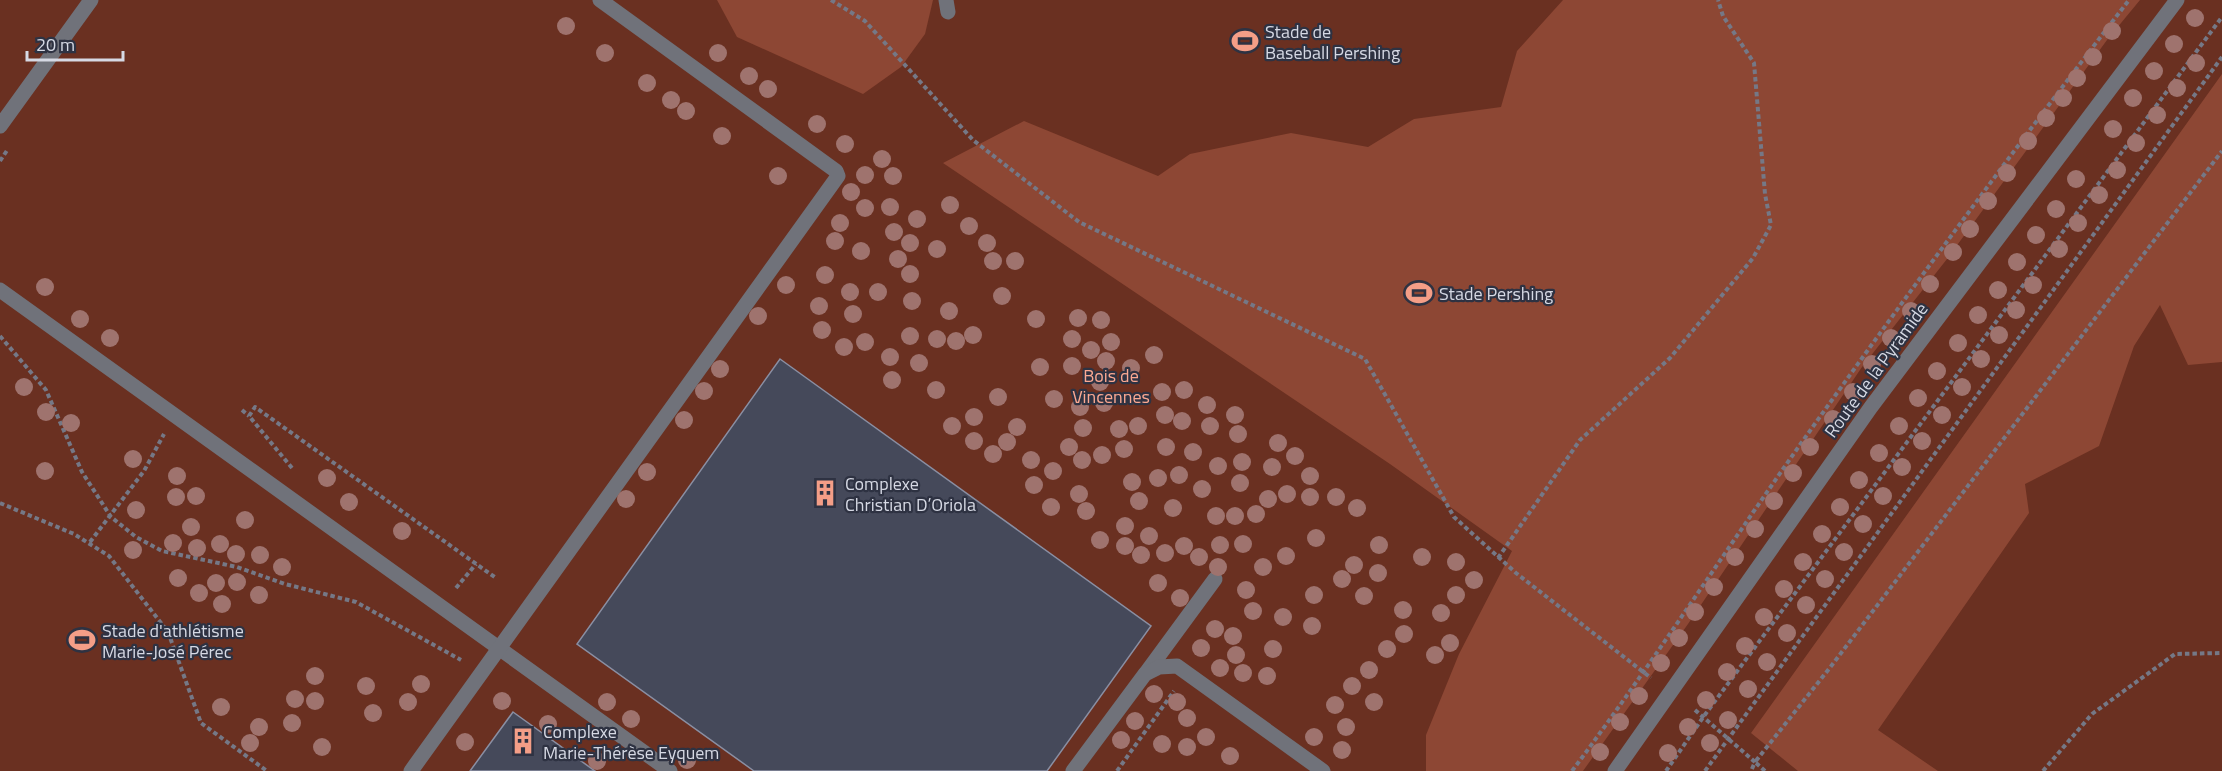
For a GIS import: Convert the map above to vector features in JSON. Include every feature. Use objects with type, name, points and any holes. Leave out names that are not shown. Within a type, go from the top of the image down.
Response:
[{"type":"street","points":[[0,126],[91,0]]},
{"type":"street","points":[[411,771],[838,176],[837,171],[600,0]]},
{"type":"street","name":"Route de la Pyramide","points":[[1615,771],[1871,407],[2177,0]]},
{"type":"street","points":[[0,290],[670,771]]},
{"type":"street","points":[[1073,771],[1215,579]]},
{"type":"street","points":[[1145,674],[1159,667],[1177,666],[1323,771]]},
{"type":"path","points":[[831,0],[865,21],[973,140],[1079,222],[1365,359],[1454,517],[1498,558],[1651,678]]},
{"type":"path","points":[[1498,558],[1580,440],[1670,358],[1753,258],[1772,225],[1765,194],[1754,63],[1723,16],[1718,0]]},
{"type":"path","points":[[1572,771],[1645,673],[1801,443],[2039,115],[2129,0]]},
{"type":"path","points":[[1666,771],[1704,716],[2222,17]]},
{"type":"path","points":[[1706,771],[2222,57]]},
{"type":"path","points":[[1751,771],[1755,762],[1832,665],[2222,151]]},
{"type":"path","points":[[0,336],[46,390],[81,472],[111,517],[136,537],[162,551],[237,567],[285,584],[356,602],[483,673]]},
{"type":"path","points":[[249,416],[255,407],[496,578]]},
{"type":"path","points":[[242,410],[299,477]]},
{"type":"path","points":[[90,542],[144,471],[173,415]]},
{"type":"path","points":[[0,503],[90,542],[109,556],[168,632],[201,723],[267,771]]},
{"type":"path","points":[[440,608],[476,564]]},
{"type":"path","points":[[2043,771],[2092,714],[2175,654],[2222,652]]},
{"type":"path","points":[[1117,771],[1186,673]]},
{"type":"path","points":[[1695,710],[1766,771]]},
{"type":"green space","name":"Bois de Vincennes","points":[[0,0],[2222,0],[2222,771],[0,771]]},
{"type":"shaded area","points":[[717,0],[933,0],[925,34],[901,67],[863,94],[737,37]]},
{"type":"shaded area","name":"Stade Pershing","points":[[1563,0],[2140,0],[2107,40],[1947,259],[1862,367],[1688,624],[1583,771],[1426,771],[1426,735],[1459,654],[1512,551],[1390,464],[943,163],[1024,121],[1158,176],[1190,154],[1291,133],[1368,147],[1414,119],[1501,107],[1517,51]]},
{"type":"shaded area","points":[[2222,74],[2222,362],[2188,365],[2160,305],[2134,346],[2099,446],[2025,484],[2029,513],[1878,730],[1938,771],[1798,771],[1751,733]]},
{"type":"building","name":"Complexe Christian D’Oriola","points":[[780,359],[1151,626],[1047,771],[754,771],[577,644]]},
{"type":"building","name":"Complexe Marie-Thérèse Eyquem","points":[[513,712],[595,771],[470,771]]},
{"type":"place","name":"Stade de Baseball Pershing","points":[[1245,41]]},
{"type":"place","name":"Stade Pershing","points":[[1419,293]]},
{"type":"place","name":"Complexe Christian D’Oriola","points":[[825,493]]},
{"type":"place","name":"Stade d'athlétisme Marie-José Pérec","points":[[82,640]]},
{"type":"place","name":"Complexe Marie-Thérèse Eyquem","points":[[523,741]]}]
